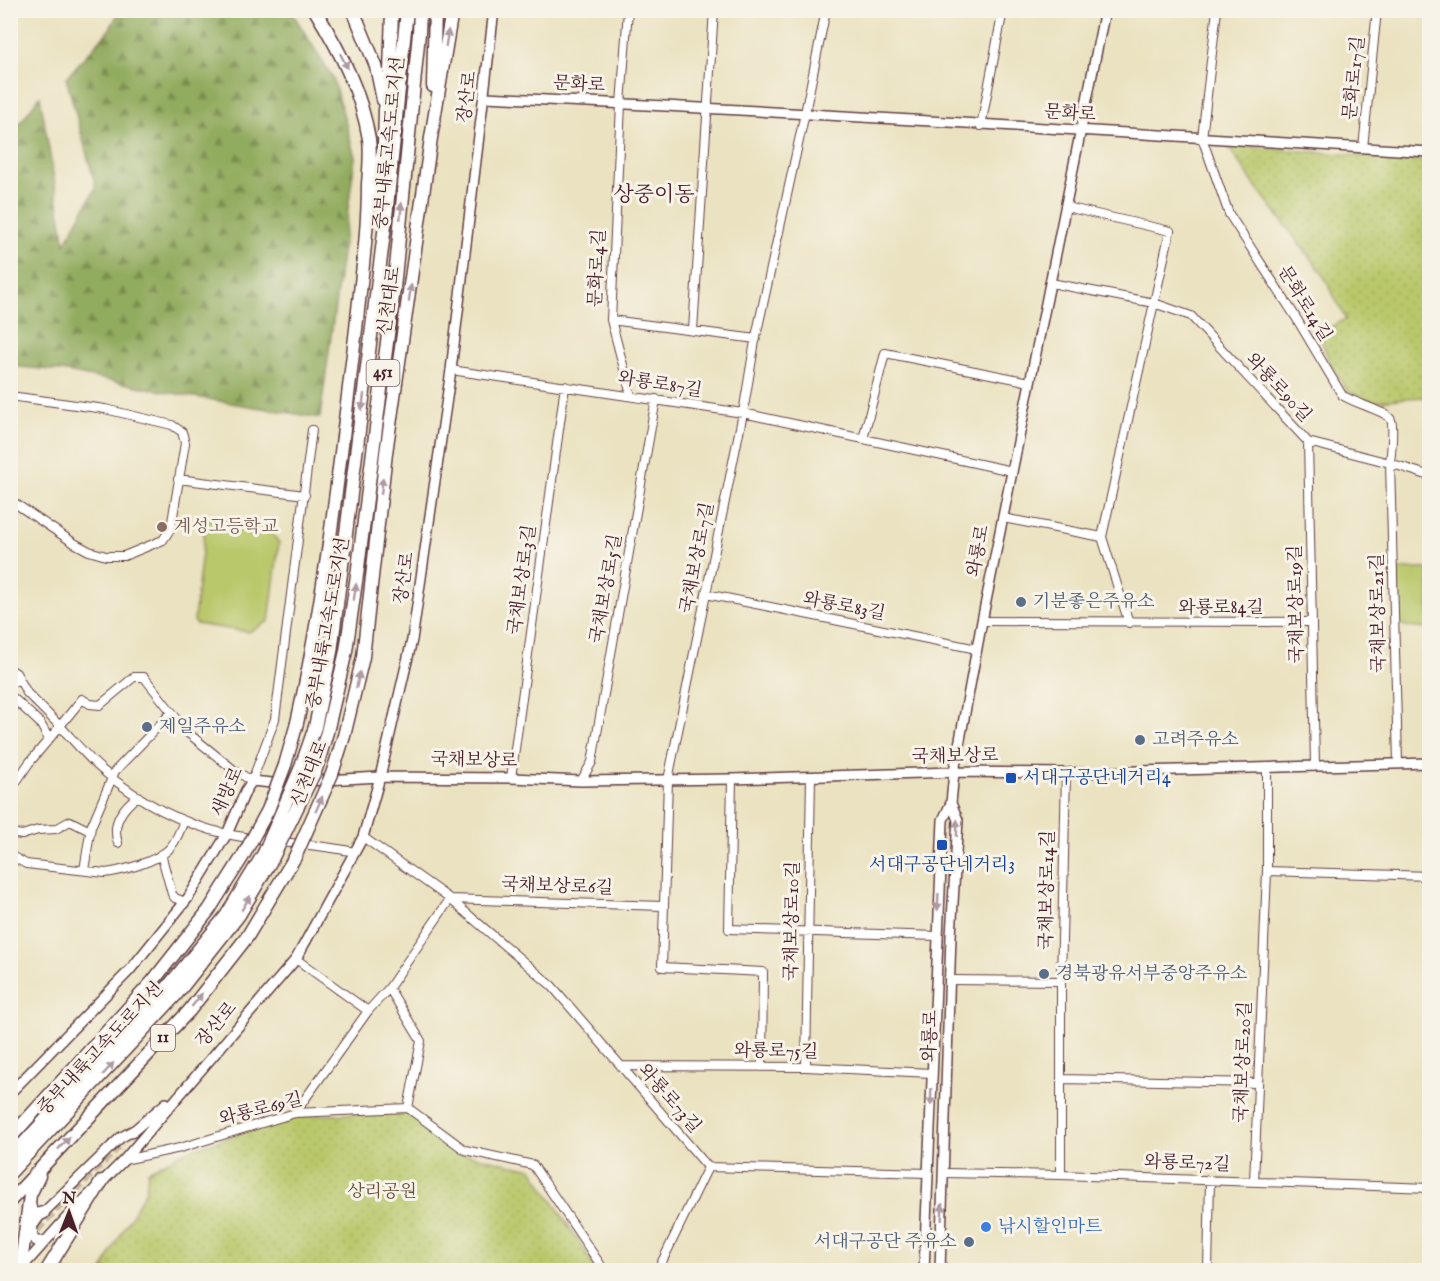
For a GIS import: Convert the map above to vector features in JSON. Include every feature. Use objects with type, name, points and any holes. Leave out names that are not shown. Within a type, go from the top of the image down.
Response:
[{"type":"highway","name":"신천대로","points":[[10,1138],[153,981],[208,910],[243,856],[268,810],[285,765],[297,723],[311,660],[336,500],[368,227],[369,141],[360,100],[349,70],[315,10]]},
{"type":"highway","points":[[353,10],[376,66],[384,110]]},
{"type":"highway","points":[[368,227],[384,147],[384,110],[390,74],[392,10]]},
{"type":"highway","name":"중부내륙고속도로지선","points":[[10,1158],[165,989],[226,916],[268,856],[315,727],[331,652],[386,217],[407,10]]},
{"type":"highway","name":"중부내륙고속도로지선","points":[[10,1173],[175,996],[239,915],[316,768],[346,651],[358,568],[394,288],[420,10]]},
{"type":"highway","points":[[431,138],[435,10]]},
{"type":"highway","name":"신천대로","points":[[10,1202],[189,1011],[247,937],[295,857],[332,774],[344,736],[363,657],[386,453],[431,138],[452,10]]},
{"type":"highway","points":[[19,1270],[30,1196],[45,1163]]},
{"type":"highway","points":[[47,1270],[102,1181]]},
{"type":"highway","points":[[29,1203],[35,1215],[43,1213]]},
{"type":"main road","name":"와룡로","points":[[924,1270],[943,820],[951,803],[954,772],[976,649],[1105,10]]},
{"type":"main road","name":"장산로","points":[[19,1270],[124,1160],[296,959],[363,837],[380,777],[412,640],[451,370],[495,13]]},
{"type":"main road","name":"문화로","points":[[485,97],[806,113],[981,126],[1430,152]]},
{"type":"main road","name":"국채보상로","points":[[252,781],[272,783],[380,777],[581,781],[668,780],[954,772],[1066,773],[1398,762],[1430,763]]},
{"type":"main road","name":"새방로","points":[[10,1094],[130,970],[185,902],[227,834],[252,781]]},
{"type":"main road","name":"와룡로","points":[[940,1270],[958,820],[951,803]]},
{"type":"main road","name":"장산로","points":[[122,1142],[189,1084]]},
{"type":"main road","points":[[46,1241],[36,1241],[33,1238],[32,1227],[43,1213],[120,1138],[134,1130]]},
{"type":"street","name":"문화로4길","points":[[628,10],[621,104],[611,320],[631,395]]},
{"type":"street","points":[[693,330],[714,10]]},
{"type":"street","name":"국채보상로7길","points":[[668,780],[755,341],[806,113],[826,10]]},
{"type":"street","points":[[981,126],[1003,10]]},
{"type":"street","points":[[1202,138],[1217,10]]},
{"type":"street","name":"문화로17길","points":[[1363,148],[1377,10]]},
{"type":"street","name":"문화로14길","points":[[1202,138],[1229,214],[1295,316],[1342,395],[1351,402],[1386,414],[1391,420],[1390,463]]},
{"type":"street","points":[[1066,207],[1170,231],[1102,537],[1129,623]]},
{"type":"street","name":"와룡로90길","points":[[1051,283],[1154,303],[1191,316],[1308,442],[1430,476]]},
{"type":"street","points":[[611,320],[756,339],[755,341]]},
{"type":"street","points":[[863,439],[885,353],[1030,382]]},
{"type":"street","name":"와룡로87길","points":[[451,370],[742,413],[1012,471]]},
{"type":"street","name":"국채보상로3길","points":[[511,778],[565,386]]},
{"type":"street","points":[[10,396],[105,409],[172,425],[182,432],[185,443],[171,528],[163,540],[124,556],[106,556],[89,551],[10,500]]},
{"type":"street","name":"국채보상로5길","points":[[581,781],[592,762],[656,399]]},
{"type":"street","name":"새방로","points":[[252,781],[275,719],[312,430]]},
{"type":"street","name":"국채보상로19길","points":[[1308,442],[1315,765]]},
{"type":"street","name":"국채보상로21길","points":[[1390,463],[1398,762]]},
{"type":"street","points":[[178,478],[305,495]]},
{"type":"street","name":"와룡로","points":[[1003,518],[1102,537]]},
{"type":"street","name":"와룡로83길","points":[[706,594],[976,649]]},
{"type":"street","name":"와룡로84길","points":[[982,621],[1312,622]]},
{"type":"street","points":[[10,669],[27,693],[99,767],[138,796],[184,821],[227,834],[326,846],[355,852]]},
{"type":"street","points":[[10,790],[29,763],[82,699],[90,704],[100,705],[137,675],[144,676],[188,733],[234,770],[252,781]]},
{"type":"street","points":[[10,684],[19,679]]},
{"type":"street","points":[[10,695],[40,723],[49,739]]},
{"type":"street","points":[[84,870],[90,831],[115,771],[172,712]]},
{"type":"street","name":"국채보상로20길","points":[[1254,1182],[1267,871],[1267,767]]},
{"type":"street","name":"국채보상로14길","points":[[1060,1175],[1061,981],[1066,773]]},
{"type":"street","name":"국채보상로10길","points":[[806,1067],[811,776]]},
{"type":"street","points":[[732,779],[729,929],[937,936]]},
{"type":"street","points":[[668,780],[662,966],[763,972],[762,1067]]},
{"type":"street","points":[[118,843],[114,833],[119,816],[124,806],[138,796]]},
{"type":"street","points":[[10,834],[22,835],[38,830],[56,829],[70,821],[90,831]]},
{"type":"street","points":[[10,855],[26,864],[114,872],[148,861],[168,850],[184,821]]},
{"type":"street","name":"와룡로73길","points":[[363,837],[450,898],[552,986],[708,1167]]},
{"type":"street","points":[[161,854],[172,894],[175,898],[185,902]]},
{"type":"street","points":[[1267,871],[1430,876]]},
{"type":"street","points":[[295,1113],[368,1011],[389,988],[450,898]]},
{"type":"street","name":"국채보상로6길","points":[[450,898],[663,906]]},
{"type":"street","points":[[296,959],[368,1011]]},
{"type":"street","points":[[950,980],[1061,981]]},
{"type":"street","points":[[389,988],[421,1041],[408,1108],[465,1150],[533,1165],[604,1270]]},
{"type":"street","name":"와룡로75길","points":[[621,1066],[806,1067],[932,1073]]},
{"type":"street","points":[[1061,1078],[1258,1083]]},
{"type":"street","name":"와룡로69길","points":[[124,1160],[180,1148],[295,1113],[408,1108]]},
{"type":"street","points":[[658,1270],[708,1167],[928,1173]]},
{"type":"street","name":"와룡로72길","points":[[944,1173],[1430,1188]]},
{"type":"street","points":[[1208,1270],[1210,1180]]},
{"type":"green space","points":[[120,11],[291,11],[333,78],[355,157],[320,418],[183,395],[62,371],[11,366],[11,135],[40,96],[65,244],[96,187],[66,78],[109,30]]},
{"type":"green space","points":[[1227,145],[1429,161],[1429,397],[1373,402],[1347,391],[1329,361],[1319,333],[1346,319],[1322,273]]},
{"type":"green space","points":[[206,518],[261,526],[271,532],[279,543],[269,621],[249,632],[196,624],[194,620]]},
{"type":"green space","points":[[1398,569],[1429,569],[1429,628],[1398,624]]},
{"type":"green space","name":"상리공원","points":[[408,1112],[464,1154],[532,1169],[597,1270],[103,1270],[146,1190],[148,1171],[186,1151],[295,1116]]},
{"type":"tunnel","points":[[10,1260],[46,1219],[122,1142]]},
{"type":"place","name":"계성고등학교","points":[[162,527]]},
{"type":"place","name":"기분좋은주유소","points":[[1021,602]]},
{"type":"place","name":"제일주유소","points":[[147,727]]},
{"type":"place","name":"고려주유소","points":[[1140,740]]},
{"type":"place","name":"서대구공단네거리4","points":[[1011,778]]},
{"type":"place","name":"서대구공단네거리3","points":[[942,845]]},
{"type":"place","name":"경북광유서부중앙주유소","points":[[1044,974]]},
{"type":"place","name":"낚시할인마트","points":[[986,1227]]},
{"type":"place","name":"서대구공단 주유소","points":[[969,1242]]},
{"type":"district","name":"상중이동","points":[[654,195]]}]
